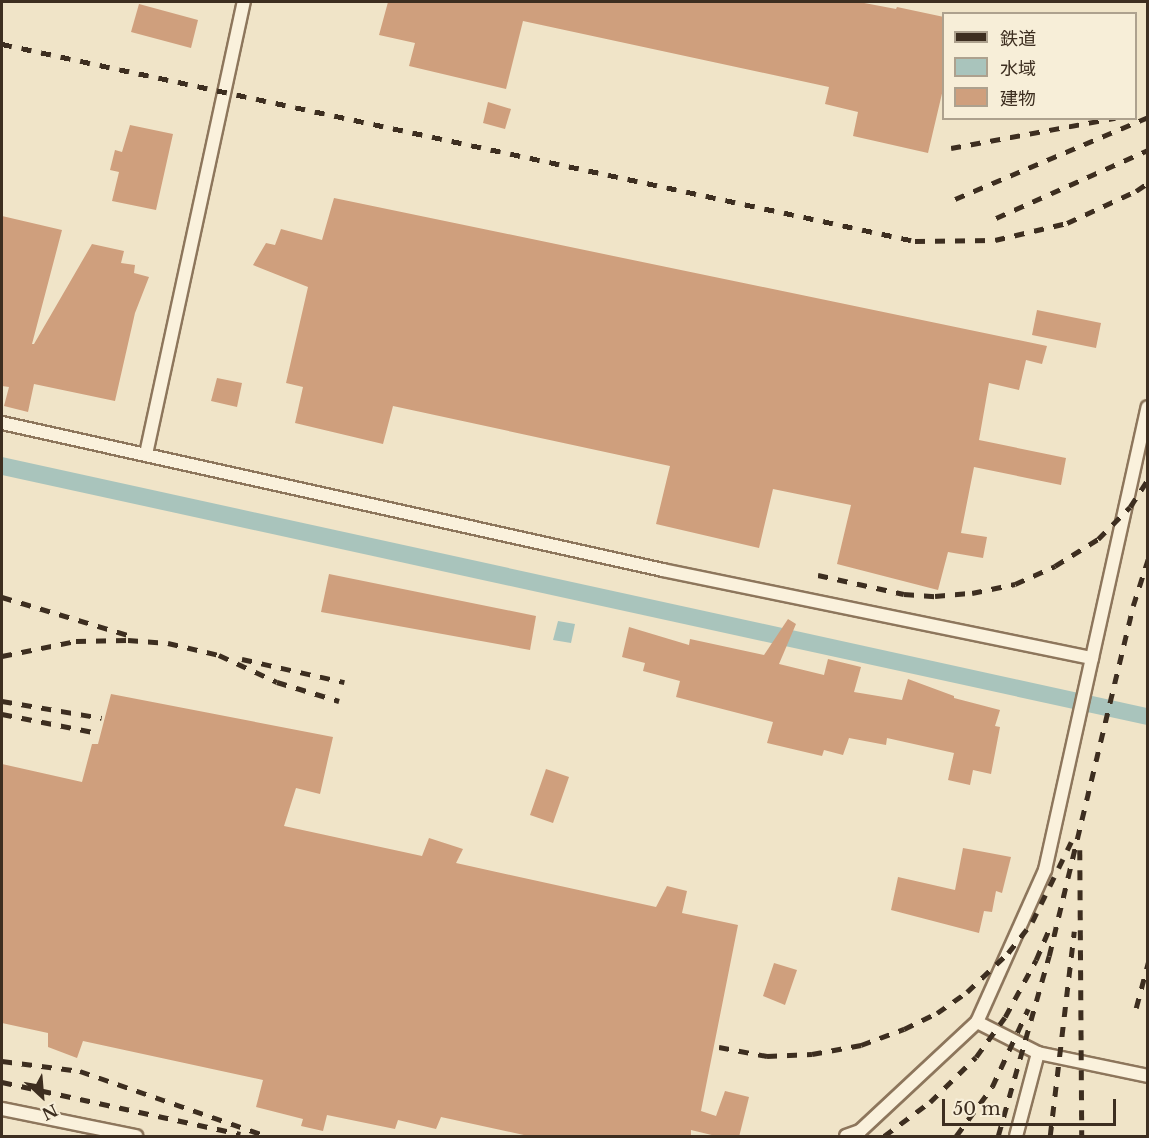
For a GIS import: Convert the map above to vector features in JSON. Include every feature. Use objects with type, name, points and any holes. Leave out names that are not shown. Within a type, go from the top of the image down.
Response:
[{"type":"lane","points":[[146,454],[244,2]]},
{"type":"lane","points":[[846,1137],[860,1131],[977,1022],[1045,870],[1148,407]]},
{"type":"lane","points":[[2,423],[663,570],[1092,658]]},
{"type":"lane","points":[[977,1022],[1038,1053],[1148,1076]]},
{"type":"lane","points":[[1016,1137],[1038,1053]]},
{"type":"lane","points":[[2,1109],[136,1137]]},
{"type":"water","points":[[2,457],[1147,708],[1147,725],[2,475]]},
{"type":"water","points":[[558,621],[575,624],[571,643],[553,640]]},
{"type":"building","points":[[388,2],[859,2],[942,17],[942,94],[928,153],[853,136],[858,112],[825,104],[829,87],[523,21],[506,89],[409,66],[415,43],[379,35]]},
{"type":"building","points":[[139,4],[198,20],[191,48],[131,32]]},
{"type":"building","points":[[488,102],[511,109],[505,129],[483,123]]},
{"type":"building","points":[[130,125],[173,134],[156,210],[112,201],[119,172],[110,170],[115,150],[122,152]]},
{"type":"building","points":[[334,198],[1047,346],[1042,364],[1026,360],[1019,390],[989,383],[979,440],[1066,458],[1061,485],[974,467],[961,533],[987,537],[983,558],[948,552],[938,590],[837,564],[851,505],[773,489],[759,548],[656,524],[670,466],[393,406],[383,444],[295,423],[303,387],[286,383],[308,287],[253,265],[266,243],[275,245],[281,229],[322,240]]},
{"type":"building","points":[[2,216],[62,230],[32,344],[92,244],[124,251],[121,263],[135,265],[134,273],[149,277],[135,313],[115,401],[34,384],[28,412],[4,406],[9,387],[2,386]]},
{"type":"building","points":[[1037,310],[1101,323],[1096,348],[1032,335]]},
{"type":"building","points":[[217,378],[242,383],[237,407],[211,401]]},
{"type":"building","points":[[329,574],[536,616],[530,650],[321,612]]},
{"type":"building","points":[[788,619],[796,624],[779,664],[824,675],[828,659],[861,667],[854,692],[902,700],[908,679],[954,696],[954,698],[1000,710],[995,726],[1000,727],[991,774],[973,770],[970,785],[948,780],[954,753],[887,738],[886,745],[849,738],[843,755],[824,750],[822,756],[767,743],[773,722],[676,697],[680,681],[643,671],[645,663],[622,657],[629,627],[689,645],[690,639],[764,655]]},
{"type":"building","points":[[111,694],[333,737],[320,794],[296,788],[284,826],[422,856],[429,838],[463,849],[456,863],[656,907],[667,886],[687,891],[682,913],[738,925],[701,1111],[716,1116],[725,1091],[749,1097],[739,1137],[720,1137],[691,1130],[691,1137],[533,1137],[441,1117],[436,1129],[398,1120],[395,1129],[327,1115],[323,1131],[301,1126],[303,1119],[256,1107],[263,1080],[83,1041],[77,1058],[48,1047],[48,1033],[2,1023],[2,764],[82,782],[92,744],[98,744]]},
{"type":"building","points":[[546,769],[569,777],[553,823],[530,815]]},
{"type":"building","points":[[963,848],[1011,857],[1002,893],[996,891],[992,912],[984,911],[979,933],[891,910],[898,877],[955,890]]},
{"type":"building","points":[[774,963],[797,970],[785,1005],[763,996]]},
{"type":"railway","points":[[2,44],[915,241],[995,240],[1067,223],[1136,191],[1148,183]]},
{"type":"railway","points":[[955,199],[1148,117]]},
{"type":"railway","points":[[951,148],[1104,120]]},
{"type":"railway","points":[[996,218],[1148,150]]},
{"type":"railway","points":[[818,575],[904,594],[935,596],[972,593],[1015,584],[1055,566],[1098,539],[1130,507],[1148,479]]},
{"type":"railway","points":[[998,1136],[1049,956],[1133,606],[1148,559]]},
{"type":"railway","points":[[2,597],[128,635]]},
{"type":"railway","points":[[2,656],[76,641],[128,640],[168,643],[219,655],[277,682],[339,701]]},
{"type":"railway","points":[[242,659],[344,682]]},
{"type":"railway","points":[[2,701],[102,718]]},
{"type":"railway","points":[[2,714],[98,733]]},
{"type":"railway","points":[[719,1047],[767,1056],[812,1054],[861,1045],[904,1029],[937,1013],[967,992],[1008,953],[1032,922],[1071,842]]},
{"type":"railway","points":[[1080,850],[1082,1136]]},
{"type":"railway","points":[[884,1136],[930,1102],[976,1057],[1005,1017],[1036,960],[1049,929]]},
{"type":"railway","points":[[1050,1136],[1074,931]]},
{"type":"railway","points":[[1136,1008],[1148,963]]},
{"type":"railway","points":[[956,1136],[992,1087],[1028,1009]]},
{"type":"railway","points":[[2,1061],[80,1071],[267,1136]]},
{"type":"railway","points":[[2,1082],[240,1134]]}]
